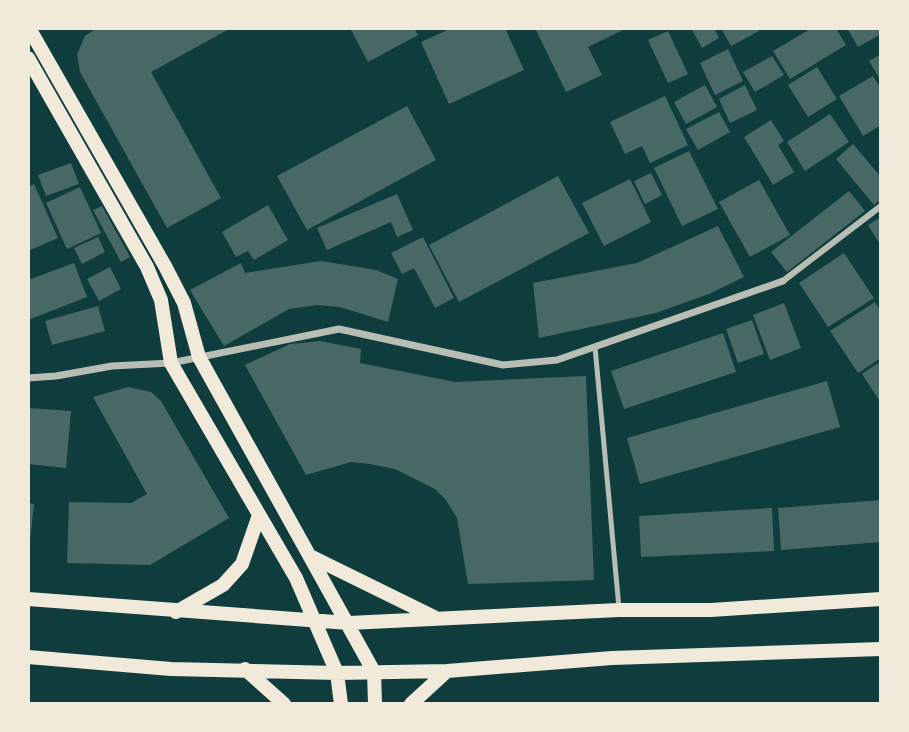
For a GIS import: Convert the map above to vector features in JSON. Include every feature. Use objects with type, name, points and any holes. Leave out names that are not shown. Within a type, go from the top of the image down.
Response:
[{"type":"main road","points":[[34,29],[184,303],[185,360],[312,557],[349,623],[374,672],[375,704]]},
{"type":"main road","points":[[28,58],[147,267],[185,360],[259,515],[315,618],[337,673],[341,704]]},
{"type":"main road","points":[[176,611],[223,585],[242,564],[259,515]]},
{"type":"main road","points":[[312,557],[439,619]]},
{"type":"main road","points":[[28,599],[176,611],[315,618],[349,623],[619,610],[711,610],[881,599]]},
{"type":"main road","points":[[28,657],[171,668],[337,673],[447,671],[612,658],[881,649]]},
{"type":"main road","points":[[245,669],[284,704]]},
{"type":"main road","points":[[411,704],[447,671]]},
{"type":"street","points":[[28,378],[112,366],[185,360],[339,329],[503,365],[557,360],[783,281],[881,206]]},
{"type":"lane","points":[[595,347],[619,610]]},
{"type":"building","points":[[97,28],[231,28],[151,72],[221,198],[167,228],[80,72],[77,54],[85,36]]},
{"type":"building","points":[[350,28],[414,28],[418,35],[368,62]]},
{"type":"building","points":[[452,28],[505,28],[524,70],[449,104],[421,42]]},
{"type":"building","points":[[535,28],[627,28],[588,47],[602,75],[566,92]]},
{"type":"building","points":[[691,28],[714,28],[719,38],[702,48]]},
{"type":"building","points":[[721,28],[758,28],[759,31],[731,46]]},
{"type":"building","points":[[812,28],[836,28],[846,45],[790,79],[773,51]]},
{"type":"building","points":[[847,28],[881,28],[881,34],[858,47]]},
{"type":"building","points":[[668,31],[688,74],[668,83],[648,40]]},
{"type":"building","points":[[728,49],[743,81],[715,95],[700,63]]},
{"type":"building","points":[[881,54],[881,81],[869,61]]},
{"type":"building","points":[[772,56],[784,75],[755,92],[743,72]]},
{"type":"building","points":[[817,67],[837,99],[808,117],[788,85]]},
{"type":"building","points":[[873,76],[881,89],[881,125],[863,136],[839,96]]},
{"type":"building","points":[[705,85],[717,107],[686,124],[674,102]]},
{"type":"building","points":[[745,85],[757,110],[730,123],[719,99]]},
{"type":"building","points":[[665,96],[688,145],[650,163],[642,146],[625,154],[610,122]]},
{"type":"building","points":[[407,106],[436,160],[307,230],[277,176]]},
{"type":"building","points":[[719,112],[730,132],[698,150],[686,129]]},
{"type":"building","points":[[830,114],[849,142],[805,171],[787,142]]},
{"type":"building","points":[[771,120],[784,141],[778,145],[794,172],[773,185],[744,137]]},
{"type":"building","points":[[853,144],[881,177],[881,199],[874,205],[836,159]]},
{"type":"building","points":[[689,151],[718,209],[682,226],[654,168]]},
{"type":"building","points":[[71,163],[79,184],[46,196],[38,175]]},
{"type":"building","points":[[651,173],[662,195],[645,204],[634,181]]},
{"type":"building","points":[[558,176],[589,233],[459,302],[429,245]]},
{"type":"building","points":[[630,179],[651,222],[604,246],[582,203]]},
{"type":"building","points":[[759,180],[790,235],[750,257],[719,202]]},
{"type":"building","points":[[34,184],[58,238],[28,251],[28,187]]},
{"type":"building","points":[[80,187],[101,233],[67,249],[46,203]]},
{"type":"building","points":[[849,191],[865,211],[787,272],[771,252]]},
{"type":"building","points":[[397,194],[413,230],[397,237],[391,222],[327,250],[317,228]]},
{"type":"building","points":[[268,205],[288,240],[254,260],[248,251],[236,257],[222,232]]},
{"type":"building","points":[[102,206],[130,257],[121,262],[93,210]]},
{"type":"building","points":[[881,217],[881,246],[868,225]]},
{"type":"building","points":[[718,226],[744,277],[709,294],[656,313],[539,338],[533,283],[637,263]]},
{"type":"building","points":[[98,237],[105,252],[82,264],[74,248]]},
{"type":"building","points":[[423,237],[454,298],[435,308],[414,268],[402,274],[391,253]]},
{"type":"building","points":[[844,253],[874,298],[828,327],[799,283]]},
{"type":"building","points":[[321,261],[376,270],[398,279],[388,322],[340,307],[317,305],[289,309],[224,346],[190,290],[241,263],[245,273]]},
{"type":"building","points":[[74,263],[87,297],[28,320],[28,280]]},
{"type":"building","points":[[110,267],[121,289],[99,301],[87,279]]},
{"type":"building","points":[[875,302],[881,311],[881,358],[858,373],[830,331]]},
{"type":"building","points":[[784,303],[801,348],[770,360],[753,315]]},
{"type":"building","points":[[98,306],[105,331],[52,345],[45,321]]},
{"type":"building","points":[[752,320],[764,354],[738,363],[726,329]]},
{"type":"building","points":[[723,333],[736,372],[624,409],[611,371]]},
{"type":"building","points":[[320,341],[361,349],[360,363],[455,382],[586,376],[594,580],[468,584],[457,518],[446,500],[435,489],[395,469],[370,464],[351,462],[306,475],[245,365],[290,344]]},
{"type":"building","points":[[881,361],[881,403],[862,374]]},
{"type":"building","points":[[827,381],[840,427],[640,484],[627,438]]},
{"type":"building","points":[[128,387],[151,392],[161,401],[229,518],[150,565],[67,563],[69,502],[131,503],[147,494],[93,397]]},
{"type":"building","points":[[28,408],[71,411],[66,468],[28,464]]},
{"type":"building","points":[[881,500],[881,542],[781,550],[778,508]]},
{"type":"building","points":[[28,503],[34,504],[30,541],[28,541]]},
{"type":"building","points":[[772,508],[774,551],[641,557],[639,516]]}]
